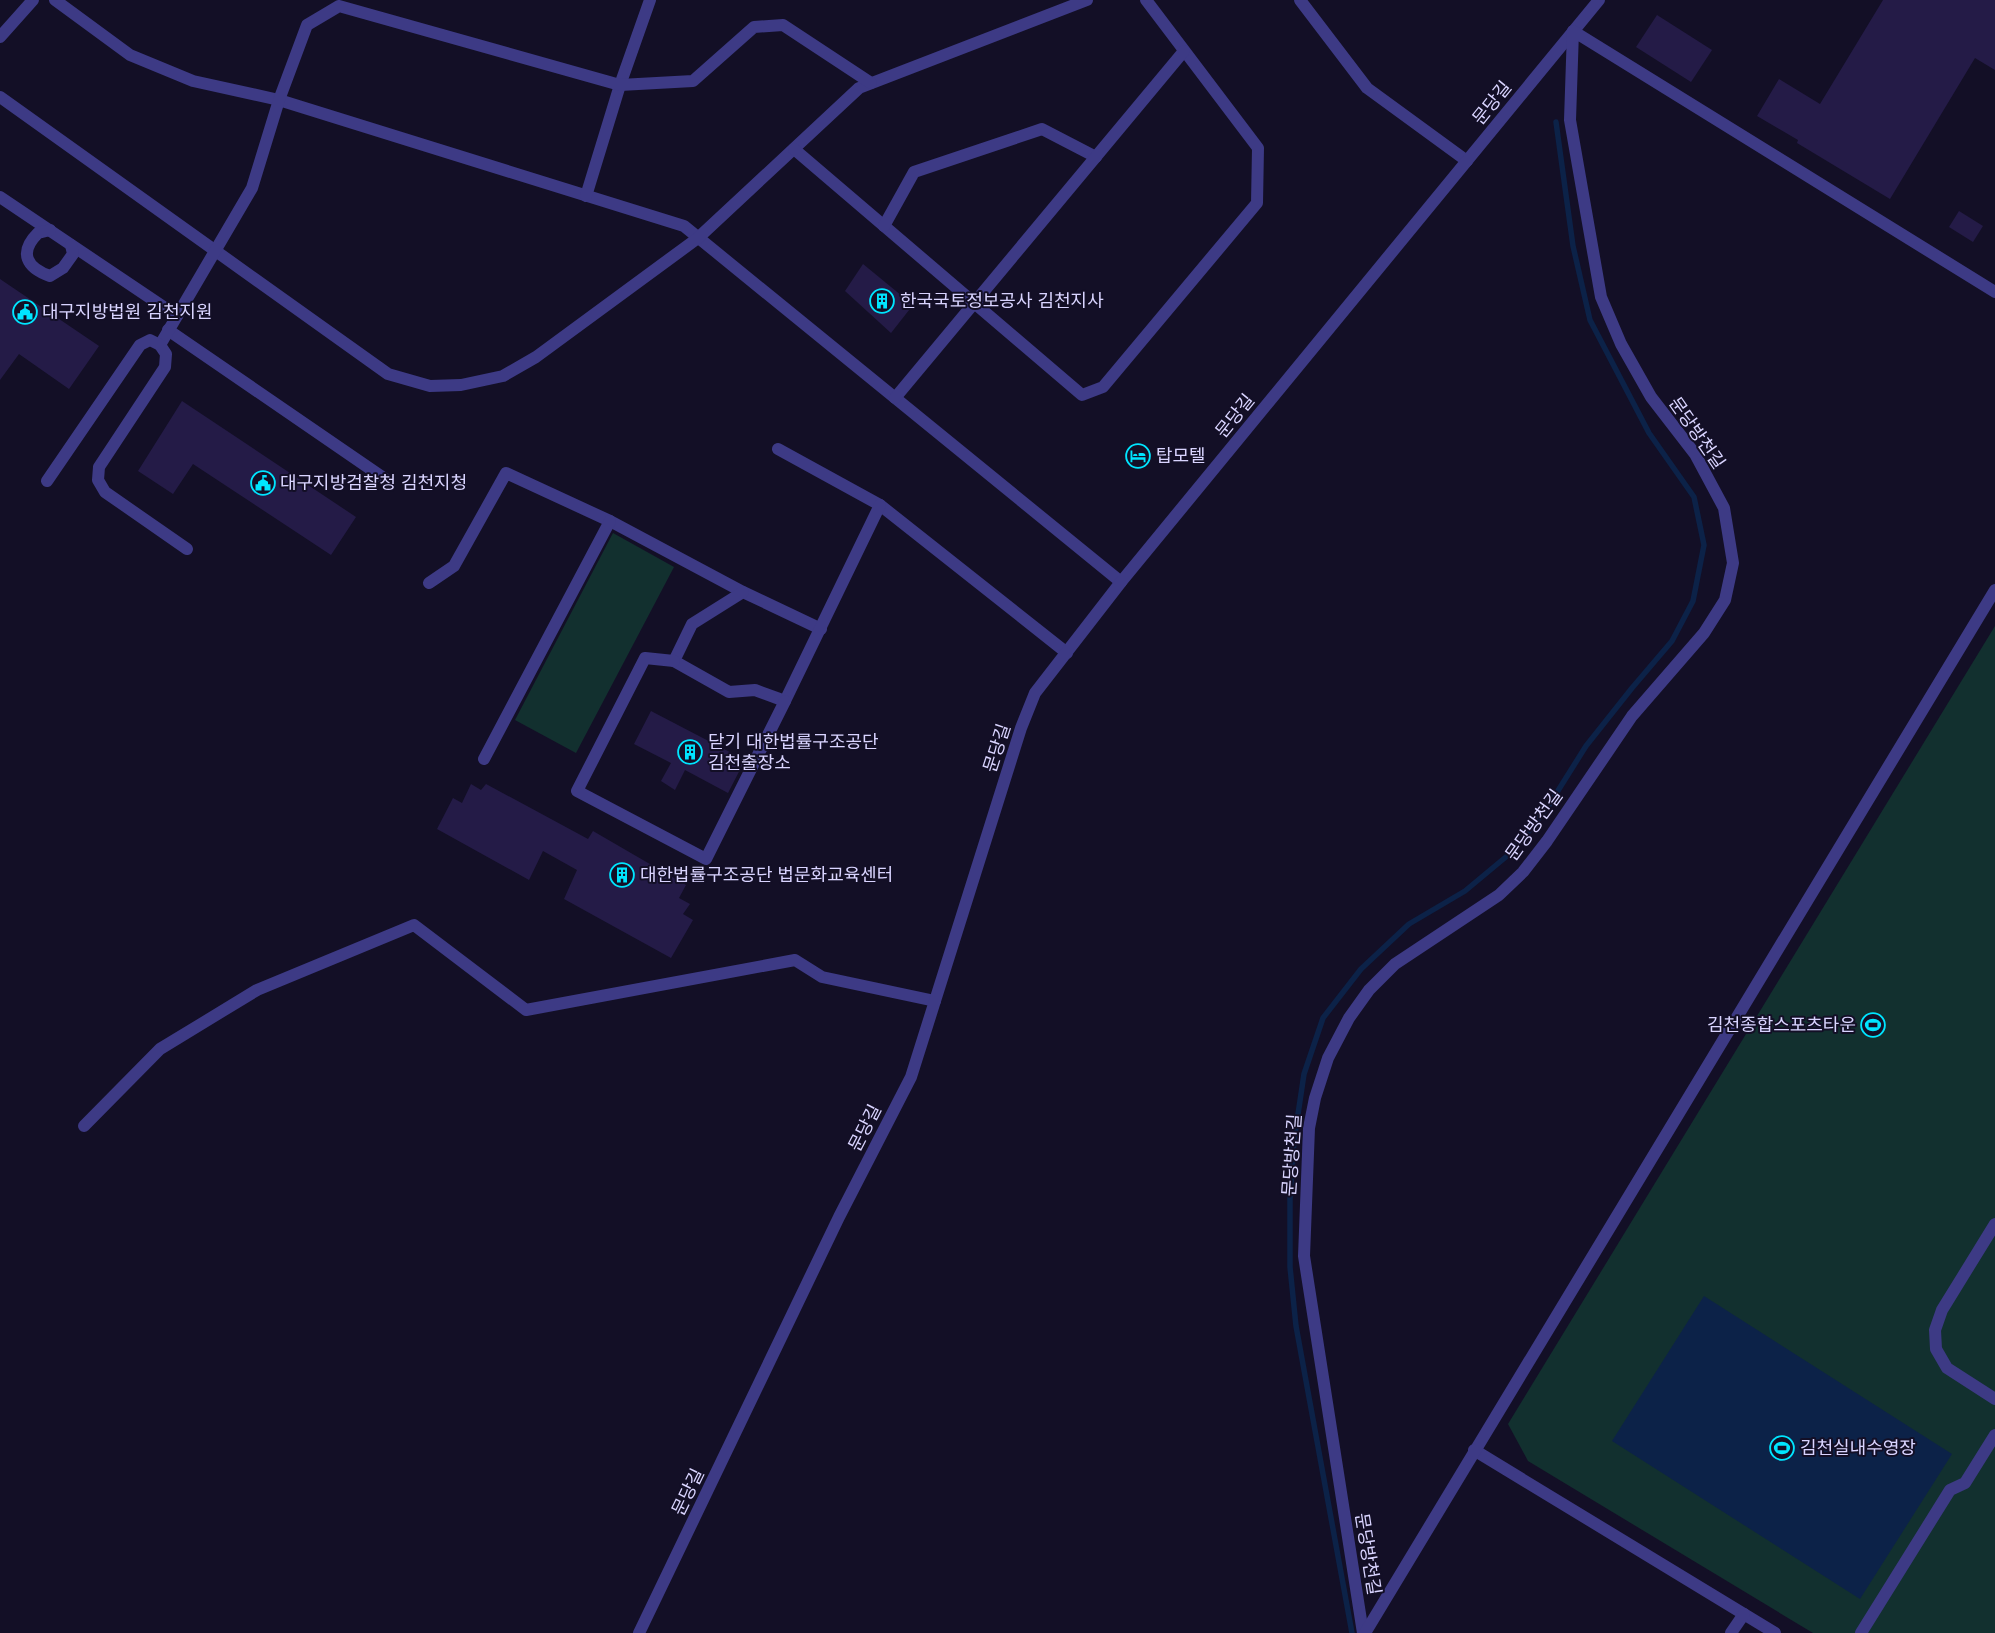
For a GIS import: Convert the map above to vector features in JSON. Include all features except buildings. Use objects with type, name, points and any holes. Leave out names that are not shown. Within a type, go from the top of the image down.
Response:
[{"type":"street","points":[[0,37],[33,0]]},
{"type":"street","points":[[55,0],[130,55],[193,80],[279,100],[684,226],[1121,582]]},
{"type":"street","points":[[586,196],[620,85],[650,0]]},
{"type":"street","points":[[0,97],[388,374],[430,386],[461,385],[503,376],[536,357],[698,238],[859,88],[1087,0]]},
{"type":"street","points":[[794,149],[1082,395],[1103,387],[1257,203],[1258,148],[1146,0]]},
{"type":"street","points":[[1300,0],[1367,88],[1467,161]]},
{"type":"street","name":"문당길","points":[[639,1633],[839,1217],[911,1077],[1021,728],[1035,693],[1121,582],[1599,0]]},
{"type":"street","points":[[160,345],[252,188],[279,100],[307,24],[339,6],[620,85],[692,81],[754,27],[783,25],[871,83]]},
{"type":"street","points":[[1573,32],[1995,292]]},
{"type":"street","name":"문당방천길","points":[[1364,1633],[1304,1256],[1309,1128],[1315,1098],[1328,1058],[1349,1018],[1369,990],[1394,964],[1499,895],[1523,872],[1547,841],[1632,716],[1704,633],[1725,600],[1733,564],[1724,508],[1696,454],[1650,397],[1621,344],[1601,297],[1570,120],[1573,32]]},
{"type":"street","points":[[895,398],[1184,50]]},
{"type":"street","points":[[884,226],[914,172],[1042,129],[1096,156]]},
{"type":"street","points":[[0,196],[178,316]]},
{"type":"street","points":[[50,230],[38,233],[28,246],[30,265],[37,271],[50,276],[63,268],[73,254],[71,245]]},
{"type":"street","points":[[168,330],[388,481]]},
{"type":"street","points":[[47,481],[140,345],[150,340],[160,345],[166,354],[165,367],[99,467],[98,480],[105,492],[187,549]]},
{"type":"street","points":[[778,449],[880,505],[1066,653]]},
{"type":"street","points":[[430,583],[454,566],[506,473],[610,520],[743,592],[821,629]]},
{"type":"street","points":[[785,701],[755,690],[729,692],[674,660],[645,658],[577,791],[706,859],[785,701],[821,629],[880,505]]},
{"type":"street","points":[[484,760],[610,520]]},
{"type":"street","points":[[1364,1633],[1995,590]]},
{"type":"street","points":[[674,660],[692,624],[743,592]]},
{"type":"street","points":[[84,1126],[160,1049],[176,1039],[257,990],[414,925],[526,1010],[795,960],[822,977],[935,1001]]},
{"type":"street","points":[[1995,1224],[1942,1310],[1935,1330],[1936,1349],[1947,1368],[1995,1399]]},
{"type":"street","points":[[1861,1633],[1950,1490],[1965,1483],[1995,1435]]},
{"type":"street","points":[[1474,1450],[1775,1633]]},
{"type":"street","points":[[1731,1633],[1744,1614]]},
{"type":"green space","points":[[613,533],[674,567],[576,753],[515,720]]},
{"type":"green space","name":"김천종합스포츠타운","points":[[1995,626],[1995,1633],[1813,1633],[1528,1461],[1508,1424]]},
{"type":"water","name":"김천실내수영장","points":[[1704,1296],[1952,1454],[1860,1599],[1612,1441]]},
{"type":"waterway","points":[[1352,1633],[1296,1326],[1290,1267],[1290,1198],[1294,1141],[1304,1074],[1323,1018],[1361,969],[1409,924],[1465,891],[1513,851],[1549,805],[1586,746],[1672,641],[1693,601],[1704,545],[1694,497],[1649,433],[1590,320],[1573,246],[1556,122]]},
{"type":"place","name":"한국국토정보공사 김천지사","points":[[882,301]]},
{"type":"place","name":"대구지방법원 김천지원","points":[[25,312]]},
{"type":"place","name":"탑모텔","points":[[1138,456]]},
{"type":"place","name":"대구지방검찰청 김천지청","points":[[263,483]]},
{"type":"place","name":"닫기 대한법률구조공단 김천출장소","points":[[690,752]]},
{"type":"place","name":"대한법률구조공단 법문화교육센터","points":[[622,875]]},
{"type":"place","name":"김천종합스포츠타운","points":[[1873,1025]]},
{"type":"place","name":"김천실내수영장","points":[[1782,1448]]}]
